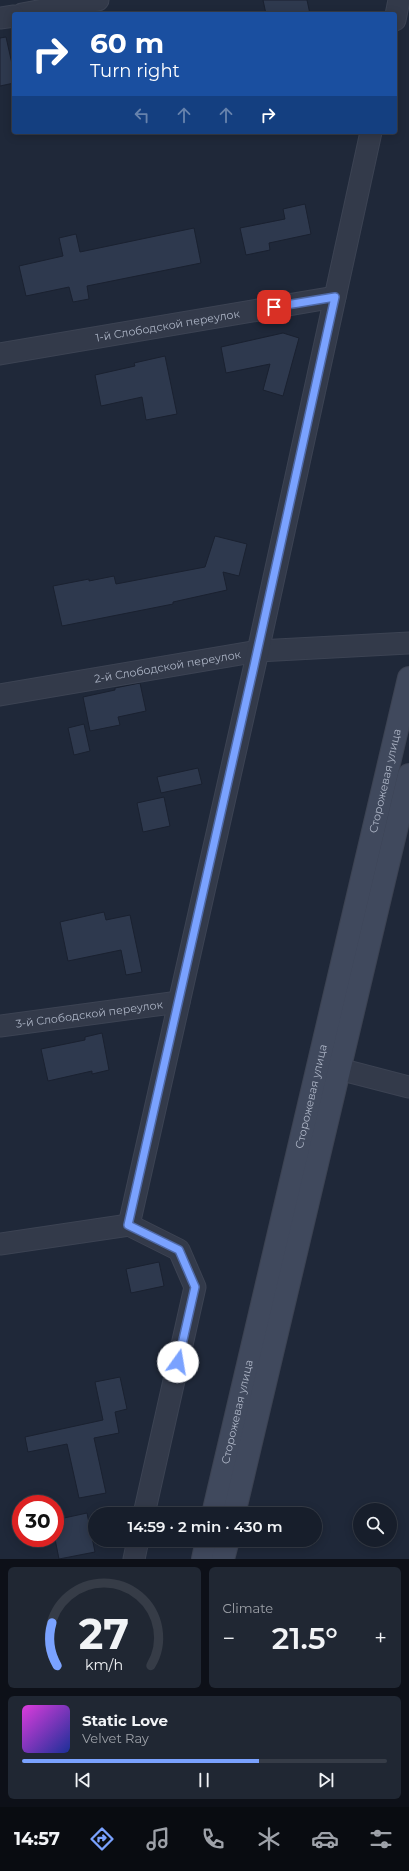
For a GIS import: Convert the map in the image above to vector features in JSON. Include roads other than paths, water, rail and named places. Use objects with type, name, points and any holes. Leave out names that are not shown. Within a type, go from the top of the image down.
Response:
[{"type":"main road","name":"Сторожевая улица","points":[[215,1507],[409,678]]},
{"type":"main road","name":"Сторожевая улица","points":[[236,1507],[409,775]]},
{"type":"main road","points":[[203,1559],[206,1547]]},
{"type":"main road","points":[[223,1559],[226,1547]]},
{"type":"street","points":[[33,12],[98,0]]},
{"type":"street","points":[[397,12],[399,0]]},
{"type":"street","points":[[0,18],[12,16]]},
{"type":"street","points":[[128,1225],[258,651],[371,134]]},
{"type":"street","name":"1-й Слободской переулок","points":[[0,354],[335,297]]},
{"type":"street","name":"2-й Слободской переулок","points":[[0,695],[258,651],[409,643]]},
{"type":"street","name":"3-й Слободской переулок","points":[[0,1026],[179,1002]]},
{"type":"street","points":[[339,1069],[409,1087]]},
{"type":"street","points":[[0,1244],[128,1225],[179,1250],[195,1287],[146,1507]]},
{"type":"street","points":[[134,1559],[137,1547]]}]
